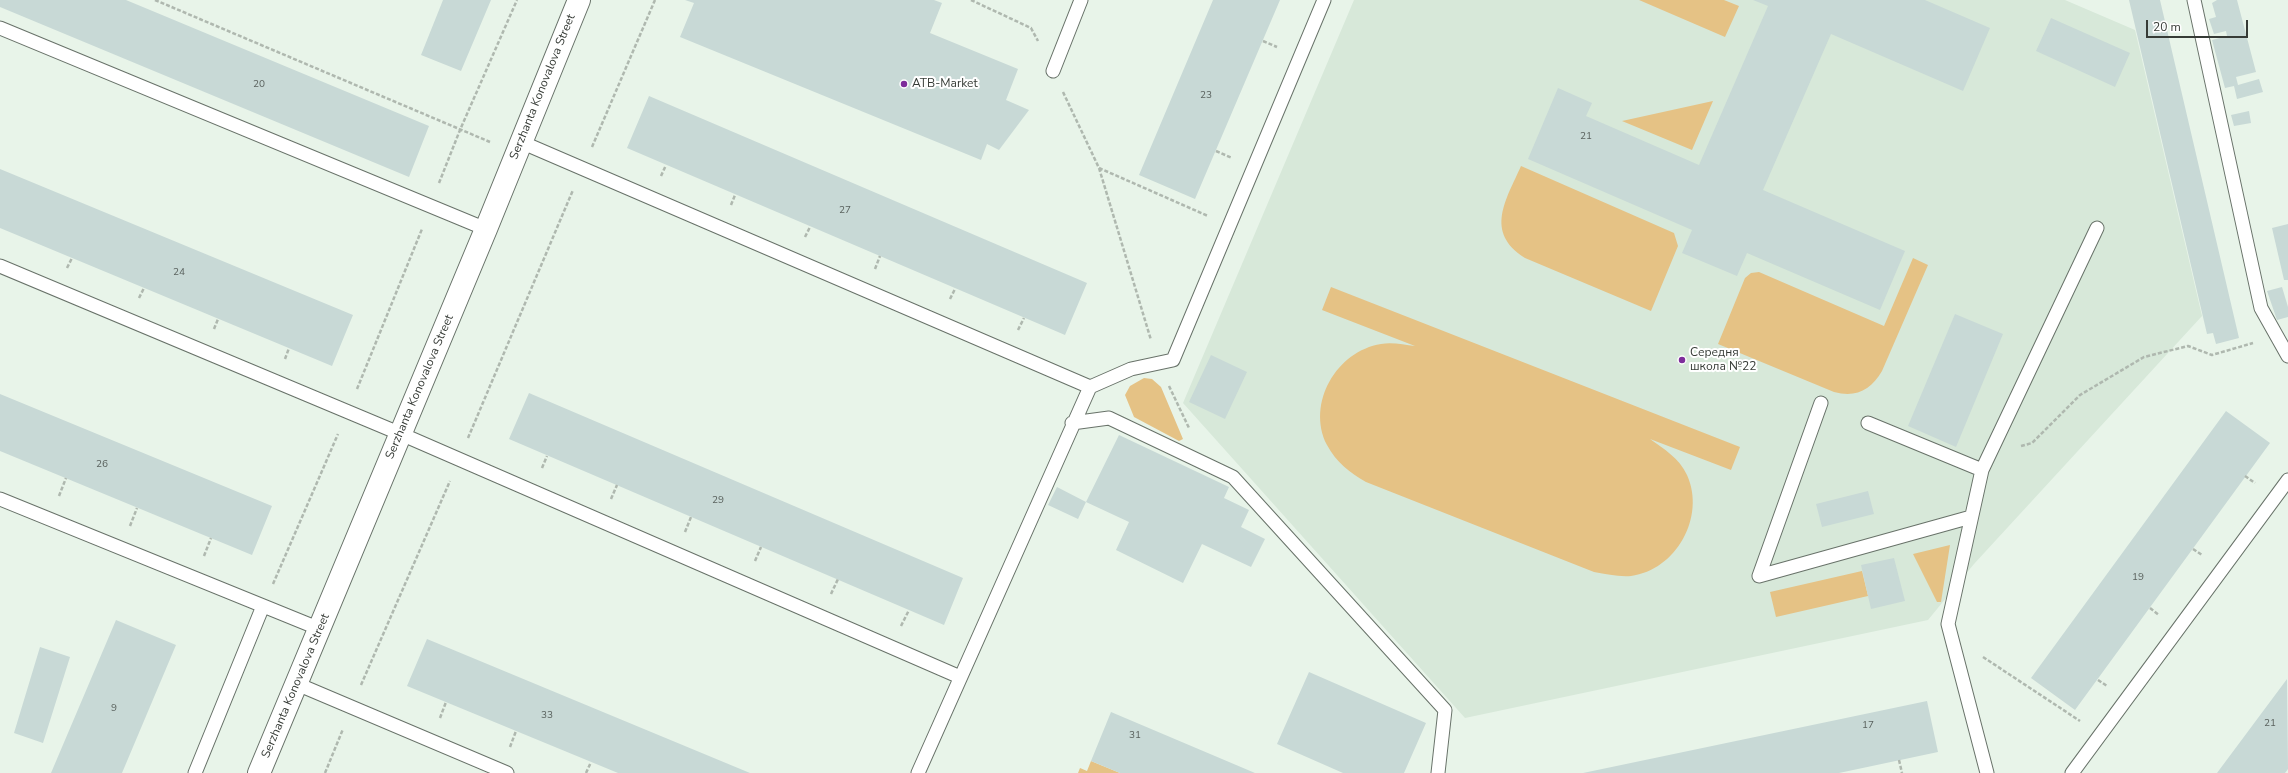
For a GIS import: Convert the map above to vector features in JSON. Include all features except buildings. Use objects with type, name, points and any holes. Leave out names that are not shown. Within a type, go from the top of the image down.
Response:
[{"type":"street","name":"Serzhanta Konovalova Street","points":[[259,773],[486,229],[579,0]]},
{"type":"lane","points":[[1053,71],[1081,0]]},
{"type":"lane","points":[[918,773],[1072,423],[1090,387],[1131,369],[1173,360],[1324,0]]},
{"type":"lane","points":[[2194,0],[2261,308],[2288,356]]},
{"type":"lane","points":[[0,28],[486,229]]},
{"type":"lane","points":[[519,148],[583,168],[1090,387]]},
{"type":"lane","points":[[1987,773],[1948,624],[1982,470],[2097,228]]},
{"type":"lane","points":[[0,266],[401,434],[960,677]]},
{"type":"lane","points":[[1821,403],[1759,576],[1971,517]]},
{"type":"lane","points":[[1072,423],[1109,418],[1233,477],[1445,710],[1438,773]]},
{"type":"lane","points":[[1868,423],[1982,470]]},
{"type":"lane","points":[[2072,773],[2288,480]]},
{"type":"lane","points":[[0,499],[320,629]]},
{"type":"lane","points":[[195,773],[263,606]]},
{"type":"lane","points":[[297,684],[507,773]]},
{"type":"path","points":[[156,0],[460,130],[519,148]]},
{"type":"path","points":[[263,606],[348,412],[460,130],[517,0]]},
{"type":"path","points":[[325,773],[351,707],[459,459],[655,0]]},
{"type":"path","points":[[971,0],[1032,28],[1099,168],[1158,363],[1205,463]]},
{"type":"path","points":[[1099,168],[1229,225]]},
{"type":"path","points":[[1988,458],[2032,443],[2080,395],[2144,357],[2188,346],[2212,355],[2277,336]]},
{"type":"path","points":[[1952,636],[2101,735]]},
{"type":"path","points":[[1900,760],[1902,773]]},
{"type":"path","points":[[586,773],[590,762]]},
{"type":"shaded area","name":"Середня школа №22","points":[[1354,0],[2065,0],[2135,30],[2202,316],[1974,564],[1928,620],[1465,718],[1183,403]]},
{"type":"shaded area","points":[[1639,0],[1724,0],[1739,6],[1725,37]]},
{"type":"shaded area","points":[[1713,101],[1692,150],[1622,121]]},
{"type":"shaded area","points":[[1521,166],[1674,233],[1678,246],[1651,311],[1525,258],[1512,248],[1505,237],[1502,226],[1502,215],[1505,203]]},
{"type":"shaded area","points":[[1913,258],[1928,265],[1882,371],[1878,378],[1868,388],[1862,391],[1849,394],[1834,392],[1718,344],[1745,278],[1751,273],[1759,272],[1884,326]]},
{"type":"shaded area","points":[[1331,287],[1740,447],[1731,470],[1650,439],[1671,454],[1684,469],[1692,491],[1693,508],[1683,539],[1674,552],[1661,564],[1647,572],[1631,576],[1594,572],[1366,482],[1354,475],[1344,466],[1335,457],[1327,445],[1321,429],[1320,412],[1323,396],[1330,381],[1339,368],[1351,357],[1365,349],[1385,343],[1415,346],[1322,310]]},
{"type":"shaded area","points":[[1144,378],[1152,379],[1161,387],[1183,439],[1179,441],[1134,417],[1125,395],[1130,386]]},
{"type":"shaded area","points":[[1950,545],[1941,602],[1937,602],[1913,554]]},
{"type":"shaded area","points":[[1862,571],[1868,596],[1776,617],[1770,592]]},
{"type":"shaded area","points":[[1091,761],[1120,773],[1078,773],[1080,768],[1087,771]]},
{"type":"place","name":"ATB-Market","points":[[904,84]]},
{"type":"place","name":"Середня школа №22","points":[[1682,360]]}]
